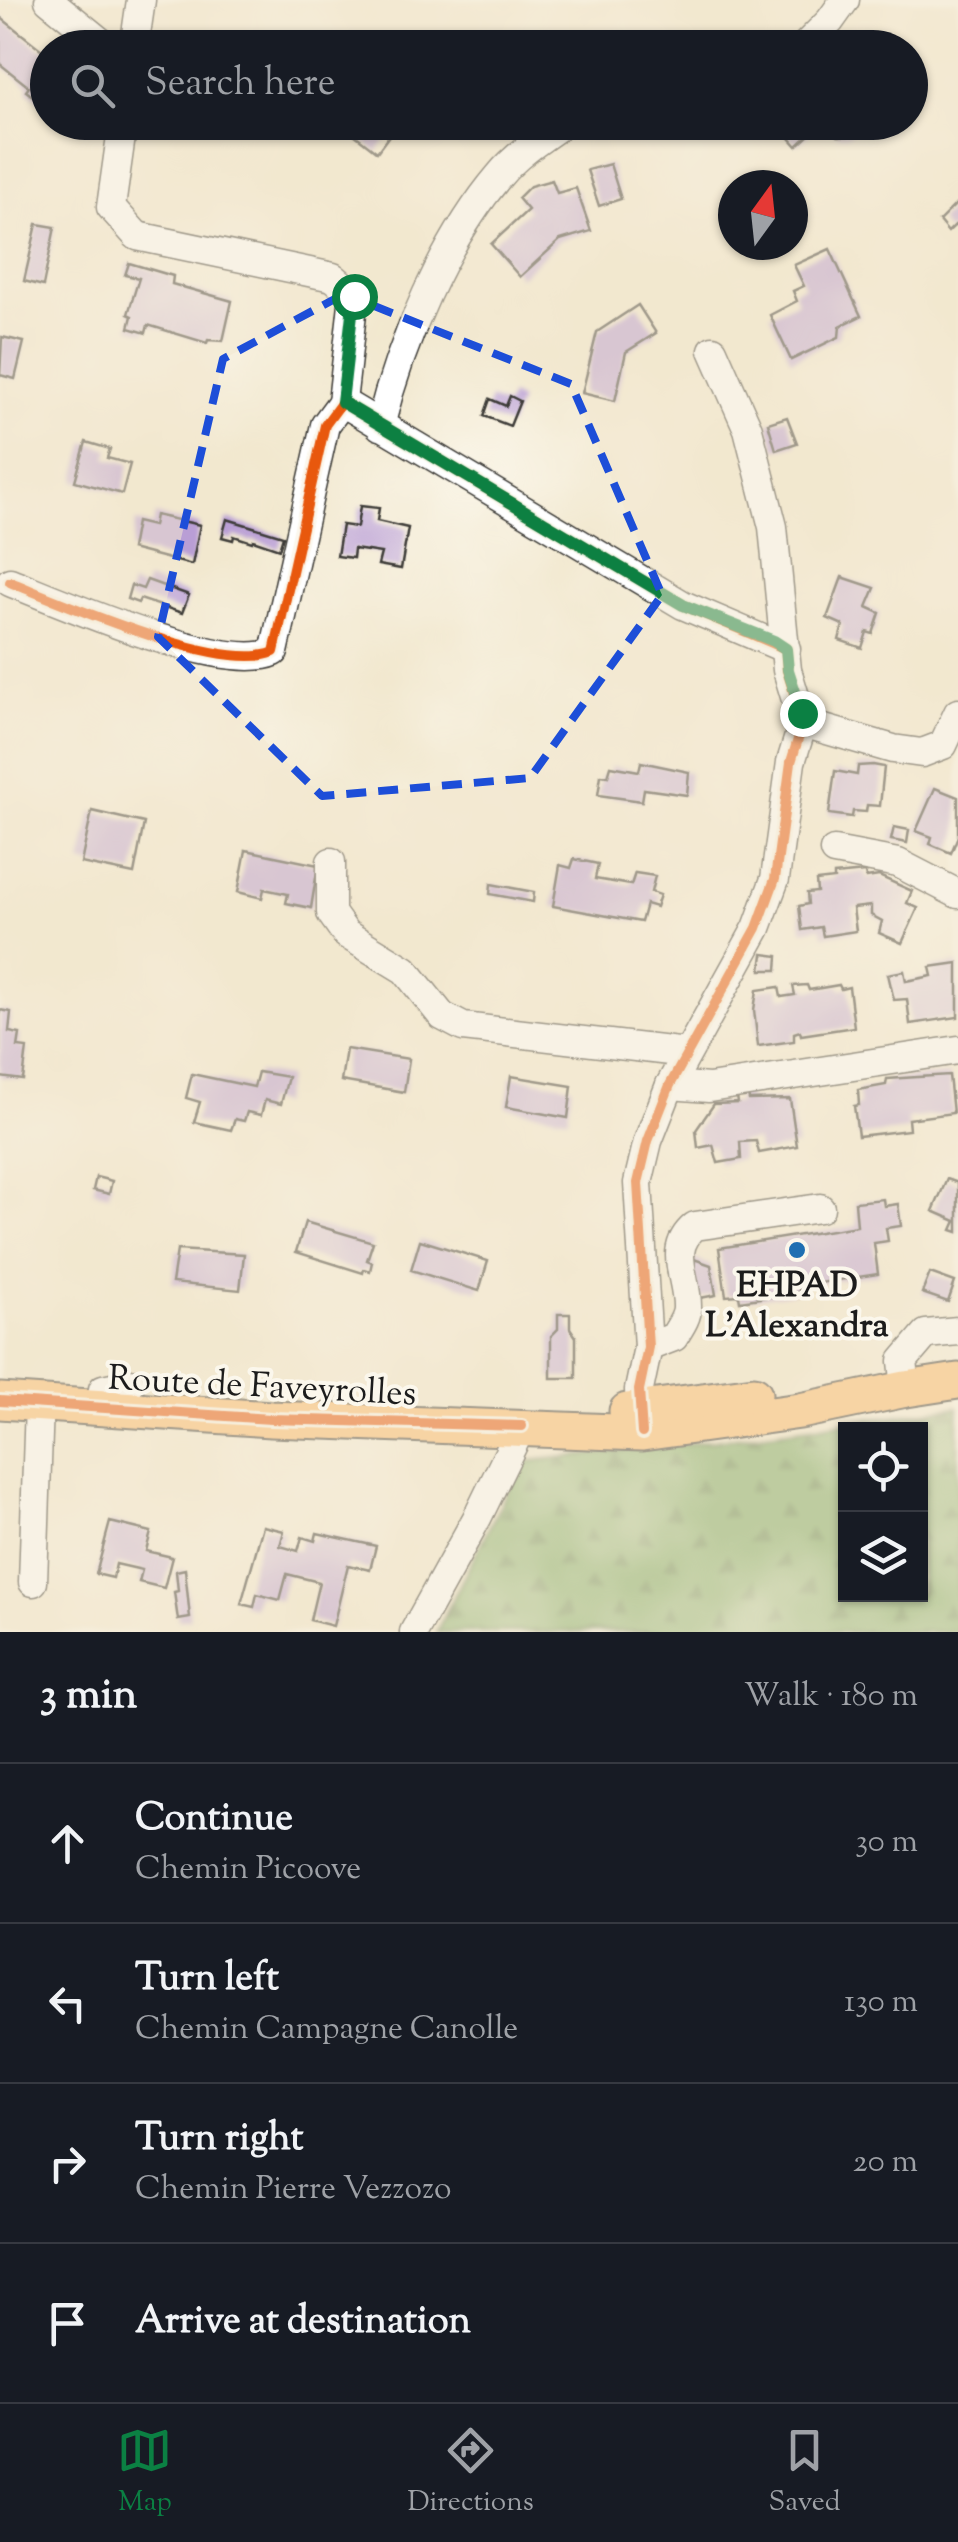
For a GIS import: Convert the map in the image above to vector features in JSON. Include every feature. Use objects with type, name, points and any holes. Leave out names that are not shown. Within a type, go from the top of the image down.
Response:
[{"type":"main road","name":"Route de Faveyrolles","points":[[0,1401],[270,1419],[460,1416],[522,1426],[800,1412],[958,1381]]},
{"type":"street","points":[[49,0],[86,30]]},
{"type":"street","points":[[137,30],[141,0]]},
{"type":"street","points":[[821,30],[845,0]]},
{"type":"street","points":[[10,582],[133,632],[261,658],[274,652],[325,425],[342,402],[354,296],[334,277],[137,236],[111,207],[120,140]]},
{"type":"street","points":[[380,426],[390,385],[414,323],[466,222],[500,173],[538,140]]},
{"type":"street","points":[[641,1421],[639,1390],[648,1347],[638,1183],[648,1141],[670,1085],[756,928],[775,880],[791,762],[803,723],[788,670],[773,527],[748,428],[714,350]]},
{"type":"street","points":[[342,402],[683,605],[786,649]]},
{"type":"street","points":[[803,723],[893,750],[922,753],[950,749],[958,713]]},
{"type":"street","points":[[834,851],[898,863],[958,894]]},
{"type":"street","points":[[331,862],[331,913],[346,934],[405,970],[442,1016],[464,1027],[688,1053]]},
{"type":"street","points":[[670,1085],[709,1088],[958,1050]]},
{"type":"street","points":[[648,1347],[674,1337],[688,1312],[679,1251],[683,1236],[694,1226],[820,1208]]},
{"type":"street","points":[[906,1389],[902,1361],[926,1334],[958,1331]]},
{"type":"street","points":[[102,1408],[103,1389],[131,1383]]},
{"type":"street","points":[[33,1582],[39,1404]]},
{"type":"street","points":[[414,1632],[522,1426]]},
{"type":"highlighted area","points":[[344,294],[571,384],[662,595],[530,778],[322,796],[158,637],[223,359]]},
{"type":"green space","points":[[958,1407],[958,1632],[436,1632],[522,1462],[838,1423],[838,1602],[928,1602],[928,1422],[847,1422]]},
{"type":"building","points":[[0,17],[30,41],[30,94],[26,91],[29,87],[0,64]]},
{"type":"building","points":[[362,140],[386,140],[377,152]]},
{"type":"building","points":[[610,164],[621,199],[599,206],[587,170]]},
{"type":"building","points":[[552,180],[557,193],[576,188],[591,231],[560,240],[520,277],[491,244],[528,210],[518,198],[530,186]]},
{"type":"building","points":[[958,202],[958,228],[955,225],[948,232],[939,221]]},
{"type":"building","points":[[37,224],[55,227],[43,286],[24,281]]},
{"type":"building","points":[[830,249],[861,316],[840,326],[839,337],[791,360],[770,315],[797,301],[793,291],[804,286],[794,265]]},
{"type":"building","points":[[129,263],[173,276],[172,284],[232,301],[223,341],[207,343],[148,325],[146,333],[129,328],[132,316],[128,314],[139,278],[125,275]]},
{"type":"building","points":[[638,305],[656,333],[626,352],[615,401],[582,393],[597,332]]},
{"type":"building","points":[[2,337],[24,342],[15,379],[0,375]]},
{"type":"building","points":[[510,396],[520,401],[510,426],[484,416],[490,399],[506,406]]},
{"type":"building","points":[[787,417],[797,443],[776,450],[768,423]]},
{"type":"building","points":[[86,442],[110,449],[107,458],[130,464],[122,494],[75,481]]},
{"type":"building","points":[[360,506],[379,508],[377,521],[408,528],[401,569],[378,565],[381,553],[354,549],[353,558],[337,556],[342,525],[357,527]]},
{"type":"building","points":[[155,515],[200,525],[192,565],[131,549],[136,522],[153,526]]},
{"type":"building","points":[[227,519],[283,536],[279,549],[234,536],[233,540],[222,537]]},
{"type":"building","points":[[842,577],[875,588],[867,607],[880,613],[873,634],[867,632],[862,648],[839,640],[843,625],[827,618]]},
{"type":"building","points":[[147,580],[189,595],[182,613],[140,599],[138,603],[127,599],[131,585],[143,589]]},
{"type":"building","points":[[641,762],[689,772],[687,795],[644,789],[642,801],[598,795],[601,775],[608,776],[611,766],[639,771]]},
{"type":"building","points":[[858,766],[884,767],[880,806],[867,805],[866,812],[853,811],[852,817],[829,814],[835,771],[857,775]]},
{"type":"building","points":[[935,788],[958,797],[958,836],[951,853],[930,844],[932,837],[916,831]]},
{"type":"building","points":[[92,811],[144,823],[134,874],[81,863]]},
{"type":"building","points":[[894,827],[909,830],[907,843],[891,840]]},
{"type":"building","points":[[246,850],[318,865],[311,908],[286,903],[288,894],[264,889],[262,898],[238,892]]},
{"type":"building","points":[[574,859],[598,864],[595,879],[631,885],[635,873],[655,876],[651,892],[660,895],[656,907],[646,904],[641,922],[553,906],[560,865],[571,868]]},
{"type":"building","points":[[865,872],[866,878],[879,876],[912,891],[907,903],[918,908],[902,943],[879,933],[882,921],[871,915],[871,906],[853,908],[856,931],[823,936],[821,927],[802,930],[799,906],[808,904],[807,893],[817,892],[816,881]]},
{"type":"building","points":[[491,884],[534,892],[533,902],[490,894]]},
{"type":"building","points":[[763,954],[778,956],[777,970],[761,970]]},
{"type":"building","points":[[958,963],[958,1017],[910,1024],[907,999],[894,1000],[888,974],[904,971],[906,981],[932,976],[930,967]]},
{"type":"building","points":[[807,985],[809,990],[849,987],[854,1027],[801,1035],[800,1031],[794,1033],[794,1041],[758,1046],[754,1010],[757,990],[779,987],[781,997],[795,995],[793,986]]},
{"type":"building","points":[[0,1010],[11,1012],[9,1032],[20,1034],[18,1047],[27,1048],[23,1080],[0,1077]]},
{"type":"building","points":[[346,1049],[409,1059],[404,1092],[341,1081]]},
{"type":"building","points":[[258,1072],[288,1077],[281,1104],[265,1100],[261,1115],[247,1112],[244,1121],[235,1119],[231,1130],[194,1122],[200,1102],[186,1098],[192,1074],[254,1087]]},
{"type":"building","points":[[949,1075],[953,1113],[908,1119],[909,1130],[858,1136],[854,1106],[859,1105],[858,1090],[886,1085],[887,1079]]},
{"type":"building","points":[[511,1076],[572,1086],[568,1118],[506,1107]]},
{"type":"building","points":[[747,1089],[749,1100],[790,1099],[797,1146],[759,1153],[756,1141],[740,1142],[741,1159],[718,1163],[713,1145],[698,1148],[696,1130],[714,1104],[738,1103],[736,1090]]},
{"type":"building","points":[[96,1177],[112,1181],[109,1194],[93,1190]]},
{"type":"building","points":[[947,1179],[958,1183],[958,1232],[952,1230],[956,1221],[933,1211]]},
{"type":"building","name":"EHPAD L'Alexandra","points":[[883,1199],[884,1206],[898,1204],[901,1226],[886,1228],[888,1241],[874,1243],[878,1274],[799,1286],[799,1292],[740,1301],[739,1295],[726,1296],[719,1248],[857,1226],[855,1202]]},
{"type":"building","points":[[305,1222],[373,1242],[367,1260],[372,1262],[370,1271],[364,1269],[363,1273],[296,1252]]},
{"type":"building","points":[[420,1240],[488,1261],[479,1291],[411,1270]]},
{"type":"building","points":[[177,1250],[244,1254],[240,1290],[172,1283]]},
{"type":"building","points":[[691,1258],[711,1265],[716,1295],[695,1299]]},
{"type":"building","points":[[930,1273],[955,1282],[948,1302],[922,1293]]},
{"type":"building","points":[[558,1314],[570,1314],[570,1328],[576,1337],[576,1378],[551,1378],[551,1336],[558,1329]]},
{"type":"building","points":[[110,1522],[151,1532],[146,1551],[172,1557],[164,1588],[139,1582],[142,1570],[116,1564],[113,1578],[96,1574]]},
{"type":"building","points":[[263,1526],[284,1531],[280,1546],[298,1551],[302,1537],[315,1541],[317,1533],[376,1546],[370,1570],[348,1565],[333,1626],[310,1620],[319,1582],[287,1574],[280,1600],[257,1594],[254,1607],[241,1604]]},
{"type":"building","points":[[185,1569],[190,1618],[178,1620],[176,1571]]},
{"type":"cycle path","points":[[10,582],[182,645],[250,656],[274,652],[325,425],[342,402],[683,605],[786,649],[787,670],[803,723],[791,762],[775,879],[757,928],[670,1085],[648,1141],[638,1183],[648,1347],[639,1390],[642,1433]]},
{"type":"cycle path","points":[[0,1401],[271,1419],[522,1426]]},
{"type":"place","name":"EHPAD L'Alexandra","points":[[797,1250]]},
{"type":"route","points":[[354,296],[342,402],[683,605],[786,649],[788,670],[802,713]]}]
